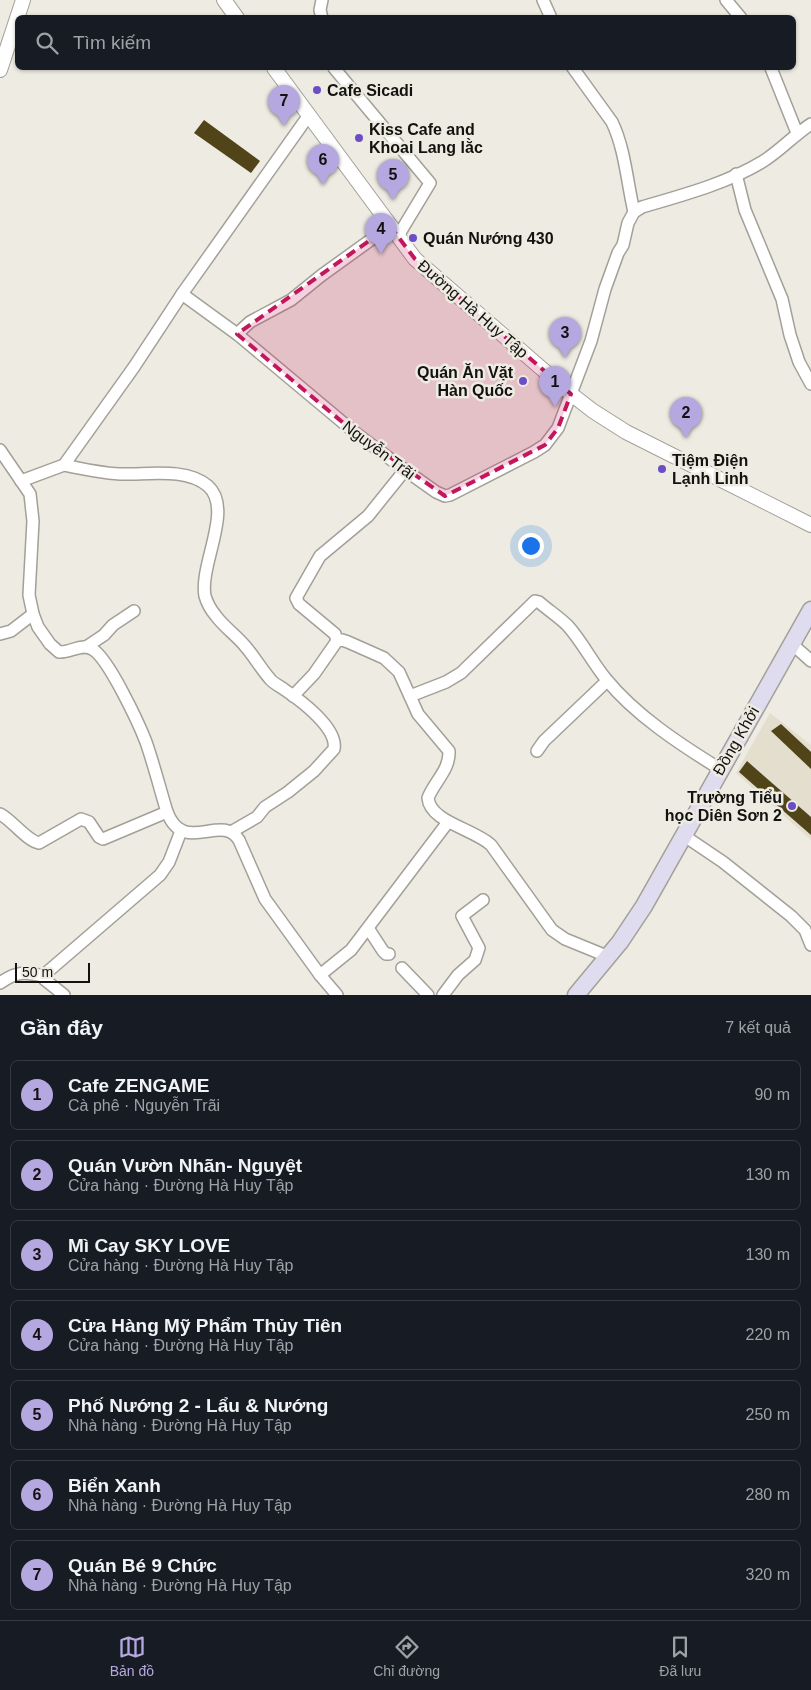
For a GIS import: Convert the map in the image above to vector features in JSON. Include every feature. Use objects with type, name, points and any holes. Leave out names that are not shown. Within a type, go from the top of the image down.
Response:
[{"type":"main road","name":"Đồng Khởi","points":[[576,995],[610,957],[644,906],[811,610]]},
{"type":"street","points":[[18,15],[23,0]]},
{"type":"street","points":[[224,0],[235,15]]},
{"type":"street","points":[[321,15],[322,0]]},
{"type":"street","points":[[543,0],[550,15]]},
{"type":"street","points":[[726,0],[738,15]]},
{"type":"street","points":[[0,70],[15,24]]},
{"type":"street","name":"Đường Hà Huy Tập","points":[[275,70],[415,259],[571,394],[626,432],[811,525]]},
{"type":"street","points":[[237,334],[250,322],[291,300],[341,261],[394,231],[430,184],[336,70]]},
{"type":"street","points":[[574,70],[616,130],[634,212],[642,207],[716,184],[748,169],[773,154],[797,133],[811,124]]},
{"type":"street","points":[[772,70],[797,133]]},
{"type":"street","points":[[64,465],[309,115]]},
{"type":"street","points":[[736,174],[745,210],[782,298],[790,335],[799,362],[811,384]]},
{"type":"street","name":"Nguyễn Trãi","points":[[182,294],[237,334],[353,431],[436,492],[445,496],[534,452],[545,445],[558,428],[591,341],[611,272],[623,245],[628,223],[634,212]]},
{"type":"street","points":[[0,450],[30,494],[33,521],[29,595],[32,614],[38,627],[56,650],[64,652],[86,647],[134,611]]},
{"type":"street","points":[[21,481],[64,465],[92,471],[122,474],[159,473],[180,475],[207,485],[217,498],[218,510],[206,576],[206,600],[215,615],[244,645],[270,679],[316,715],[329,730],[334,739],[334,749],[314,771],[288,792],[265,807],[257,817],[231,832],[215,830],[189,833],[181,831],[166,812],[145,740],[129,706],[101,656],[86,647]]},
{"type":"street","points":[[337,641],[335,634],[298,604],[296,598],[320,556],[368,516],[405,470]]},
{"type":"street","points":[[410,696],[462,674],[535,601],[539,602],[567,625],[581,642],[607,681],[639,712],[672,738],[720,769]]},
{"type":"street","points":[[0,634],[11,631],[32,614]]},
{"type":"street","points":[[294,696],[314,674],[337,641],[348,642],[384,658],[399,672],[418,714],[449,751],[447,765],[428,798],[432,809],[448,822],[461,827],[491,845],[552,930],[564,939],[610,957]]},
{"type":"street","points":[[792,644],[811,661]]},
{"type":"street","points":[[537,751],[544,741],[607,681]]},
{"type":"street","points":[[0,814],[16,825],[34,842],[39,843],[80,820],[89,822],[99,837],[103,839],[166,812]]},
{"type":"street","points":[[320,975],[351,950],[448,822]]},
{"type":"street","points":[[44,976],[160,875],[169,862],[181,831]]},
{"type":"street","points":[[231,832],[239,840],[265,899],[320,975],[337,995]]},
{"type":"street","points":[[683,835],[723,862],[791,916],[805,930],[811,945]]},
{"type":"street","points":[[443,995],[458,975],[475,960],[479,948],[462,916],[483,900]]},
{"type":"street","points":[[368,928],[383,951],[389,954]]},
{"type":"street","points":[[402,968],[428,995]]},
{"type":"street","points":[[0,983],[12,975],[20,973],[44,976]]},
{"type":"street","points":[[44,976],[46,980],[64,995]]},
{"type":"highlighted area","points":[[390,226],[415,259],[571,394],[558,428],[545,445],[445,496],[353,431],[237,334]]},
{"type":"shaded area","name":"Trường Tiểu học Diên Sơn 2","points":[[770,713],[811,745],[811,840],[736,773]]},
{"type":"building","points":[[204,120],[260,161],[251,173],[194,133]]},
{"type":"building","points":[[781,724],[811,752],[811,769],[771,731]]},
{"type":"building","points":[[747,761],[811,817],[811,835],[739,772]]},
{"type":"place","name":"Cafe Sicadi","points":[[317,90]]},
{"type":"place","name":"Quán Bé 9 Chức","points":[[284,126]]},
{"type":"place","name":"Kiss Cafe and Khoai Lang lằc","points":[[359,138]]},
{"type":"place","name":"Biển Xanh","points":[[323,185]]},
{"type":"place","name":"Phố Nướng 2 - Lẩu & Nướng","points":[[393,200]]},
{"type":"place","name":"Quán Nướng 430","points":[[413,238]]},
{"type":"place","name":"Cửa Hàng Mỹ Phẩm Thủy Tiên","points":[[381,254]]},
{"type":"place","name":"Mì Cay SKY LOVE","points":[[565,358]]},
{"type":"place","name":"Quán Ăn Vặt Hàn Quốc","points":[[523,381]]},
{"type":"place","name":"Cafe ZENGAME","points":[[555,407]]},
{"type":"place","name":"Quán Vườn Nhãn- Nguyệt","points":[[686,438]]},
{"type":"place","name":"Tiệm Điện Lạnh Linh","points":[[662,469]]},
{"type":"place","name":"Trường Tiểu học Diên Sơn 2","points":[[792,806]]}]
